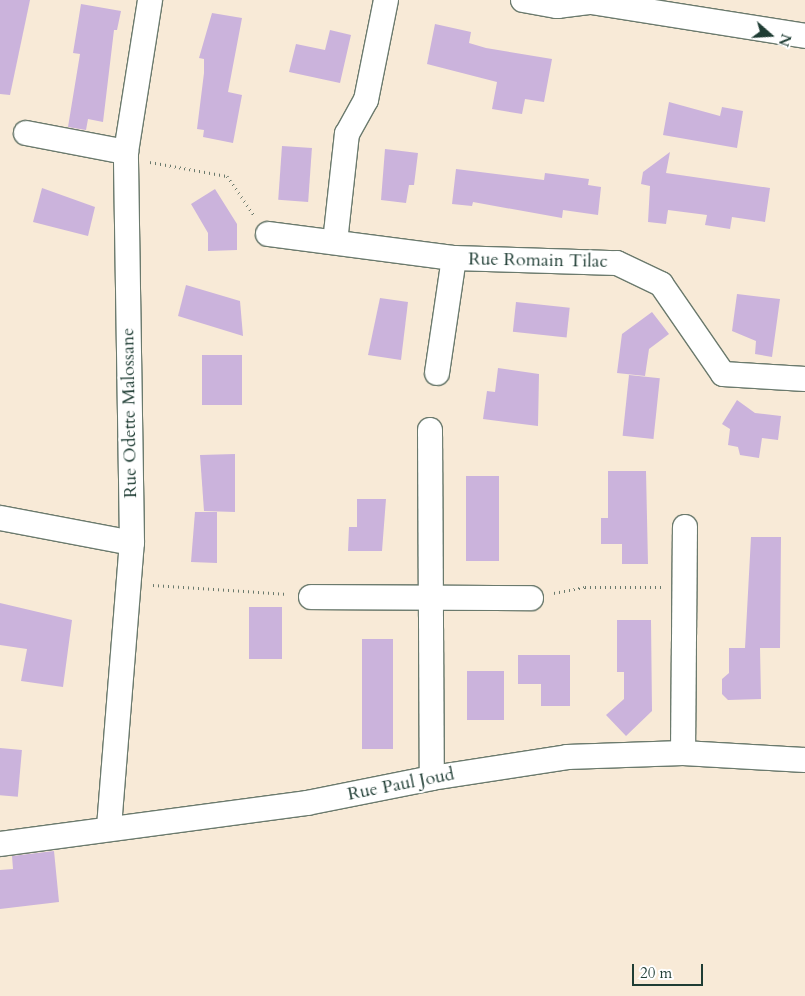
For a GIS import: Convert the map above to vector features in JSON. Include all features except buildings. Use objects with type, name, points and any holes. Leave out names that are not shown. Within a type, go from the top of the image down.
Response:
[{"type":"street","name":"Rue Odette Malossane","points":[[109,827],[132,543],[126,152],[150,0]]},
{"type":"street","points":[[334,242],[347,134],[366,100],[386,0]]},
{"type":"street","points":[[523,0],[557,6],[591,2],[805,36]]},
{"type":"street","points":[[26,133],[126,152]]},
{"type":"street","points":[[268,234],[454,258]]},
{"type":"street","name":"Rue Romain Tilac","points":[[437,373],[454,258],[616,263],[661,284],[723,374],[805,379]]},
{"type":"street","points":[[430,430],[432,778]]},
{"type":"street","points":[[0,518],[132,543]]},
{"type":"street","points":[[683,753],[685,527]]},
{"type":"street","points":[[311,596],[531,598]]},
{"type":"street","name":"Rue Paul Joud","points":[[0,844],[109,827],[307,803],[432,778],[567,757],[683,753],[805,760]]},
{"type":"path","points":[[126,152],[156,165],[227,176],[268,234]]},
{"type":"path","points":[[128,584],[311,596]]},
{"type":"path","points":[[531,598],[585,587],[684,587]]}]
